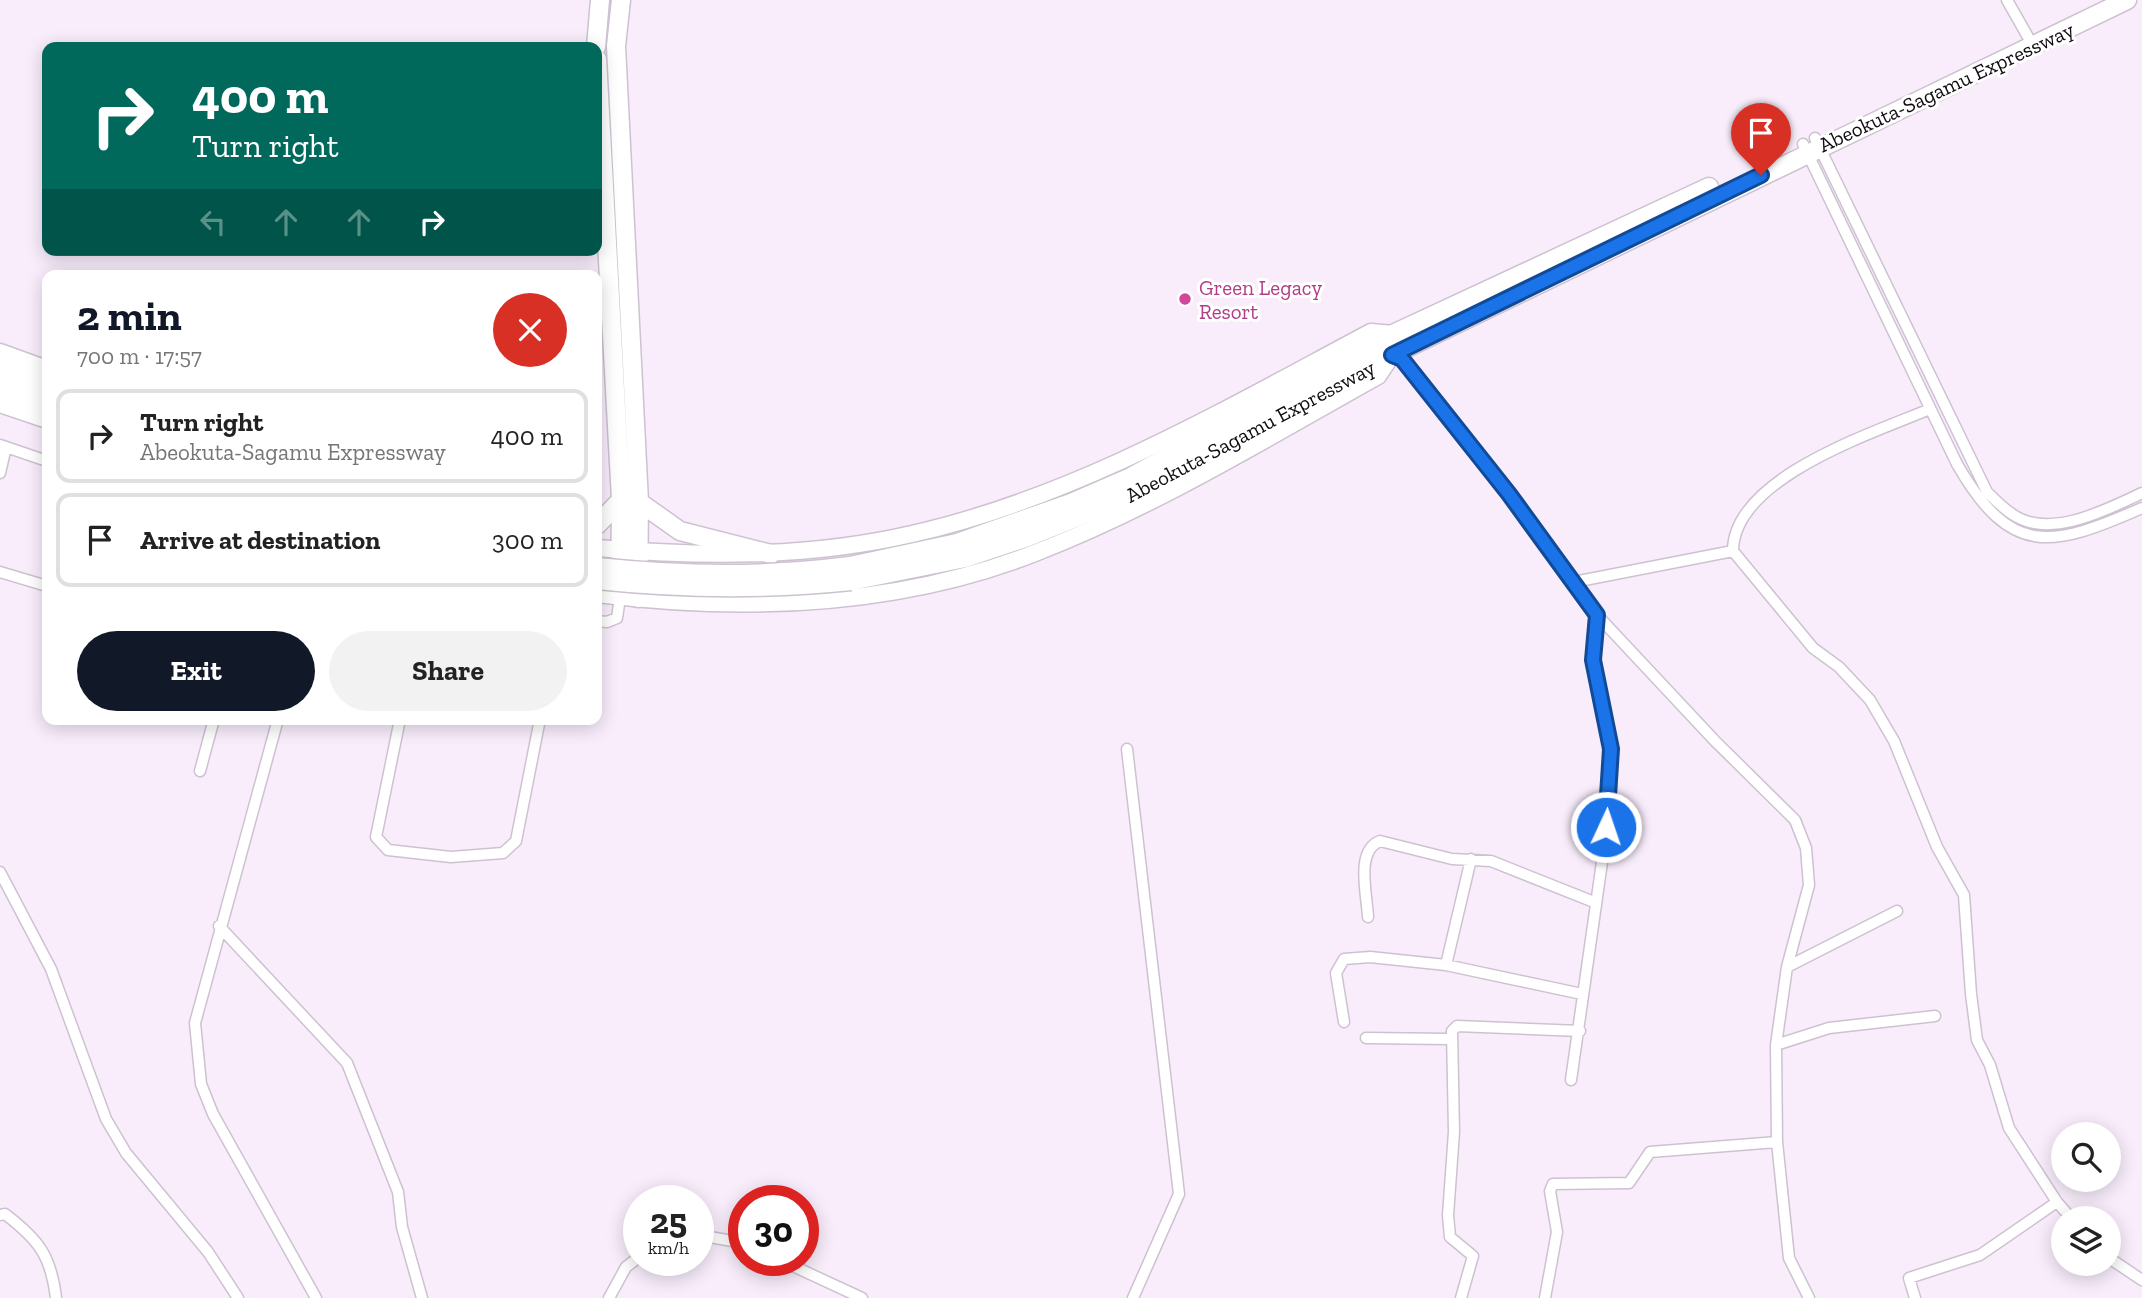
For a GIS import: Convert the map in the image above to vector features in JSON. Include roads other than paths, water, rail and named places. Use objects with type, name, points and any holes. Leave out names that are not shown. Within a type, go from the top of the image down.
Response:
[{"type":"highway","points":[[596,42],[600,0]]},
{"type":"highway","points":[[621,0],[616,46],[630,501],[629,597]]},
{"type":"highway","name":"Abeokuta-Sagamu Expressway","points":[[602,580],[704,589],[762,589],[850,573],[965,558],[1074,520],[1137,493],[1392,355],[2105,0]]},
{"type":"highway","name":"Abeokuta-Sagamu Expressway","points":[[602,568],[667,574],[739,576],[850,573],[957,542],[1071,503],[1131,477],[1393,334],[2127,0]]},
{"type":"highway","points":[[602,126],[630,501]]},
{"type":"highway","points":[[4,379],[42,385]]},
{"type":"highway","points":[[4,379],[42,401]]},
{"type":"highway","points":[[602,521],[630,501]]},
{"type":"highway","points":[[630,501],[680,531],[771,554]]},
{"type":"main road","points":[[602,548],[771,554],[912,534],[1009,506],[1118,463],[1371,332],[1393,334]]},
{"type":"main road","points":[[602,594],[773,604],[853,598],[955,578],[1033,554],[1133,512],[1199,478],[1378,376],[1392,355]]},
{"type":"main road","points":[[4,379],[42,370]]},
{"type":"main road","points":[[4,379],[42,415]]},
{"type":"street","points":[[2007,0],[2028,37]]},
{"type":"street","points":[[1812,145],[1930,409],[1978,499],[1993,515],[2016,531],[2044,538],[2097,527],[2142,509]]},
{"type":"street","points":[[1812,145],[1837,187],[1987,492],[2013,516],[2043,524],[2074,521],[2142,493]]},
{"type":"street","points":[[1392,355],[1402,359],[1452,421],[1597,615],[1715,741],[1795,820],[1806,848],[1809,885],[1787,967],[1776,1045],[1777,1142],[1789,1258],[1809,1298]]},
{"type":"street","points":[[1733,551],[1744,513],[1776,483],[1849,443],[1930,409]]},
{"type":"street","points":[[0,472],[3,446],[42,459]]},
{"type":"street","points":[[1574,582],[1733,551]]},
{"type":"street","points":[[1733,551],[1813,648],[1839,667],[1870,700],[1894,741],[1937,847],[1964,895],[1970,994],[1978,1040],[1990,1065],[2009,1128],[2060,1206]]},
{"type":"street","points":[[0,572],[42,585]]},
{"type":"street","points":[[602,622],[617,618],[629,597]]},
{"type":"street","points":[[1571,1080],[1580,1031],[1582,994],[1606,827],[1611,749],[1593,660],[1597,615]]},
{"type":"street","points":[[200,771],[212,725]]},
{"type":"street","points":[[276,725],[219,926],[195,1023],[201,1084],[213,1114],[316,1298]]},
{"type":"street","points":[[399,725],[376,837],[388,850],[451,856],[503,853],[516,841],[539,725]]},
{"type":"street","points":[[1127,749],[1179,1194],[1133,1298]]},
{"type":"street","points":[[1368,917],[1365,853],[1371,844],[1380,841],[1452,859],[1491,861],[1594,902]]},
{"type":"street","points":[[1446,965],[1471,859]]},
{"type":"street","points":[[0,872],[51,969],[106,1119],[126,1153],[208,1252],[238,1298]]},
{"type":"street","points":[[1787,967],[1897,911]]},
{"type":"street","points":[[219,926],[347,1063],[398,1192],[402,1227],[422,1298]]},
{"type":"street","points":[[1345,1022],[1336,973],[1344,959],[1370,957],[1446,965],[1582,994]]},
{"type":"street","points":[[1776,1045],[1829,1028],[1935,1016]]},
{"type":"street","points":[[1461,1298],[1473,1256],[1450,1237],[1448,1215],[1454,1132],[1450,1040],[1457,1026],[1580,1031]]},
{"type":"street","points":[[1366,1038],[1450,1040]]},
{"type":"street","points":[[1545,1298],[1557,1232],[1550,1191],[1553,1184],[1629,1183],[1650,1152],[1777,1142]]},
{"type":"street","points":[[1915,1298],[1909,1278],[1980,1255],[2057,1202]]},
{"type":"street","points":[[0,1215],[5,1214],[18,1224],[47,1255],[56,1298]]},
{"type":"street","points":[[2121,1266],[2142,1280]]},
{"type":"street","points":[[610,1298],[623,1273]]},
{"type":"street","points":[[815,1276],[863,1298]]},
{"type":"place","name":"Green Legacy Resort","points":[[1185,299]]}]
